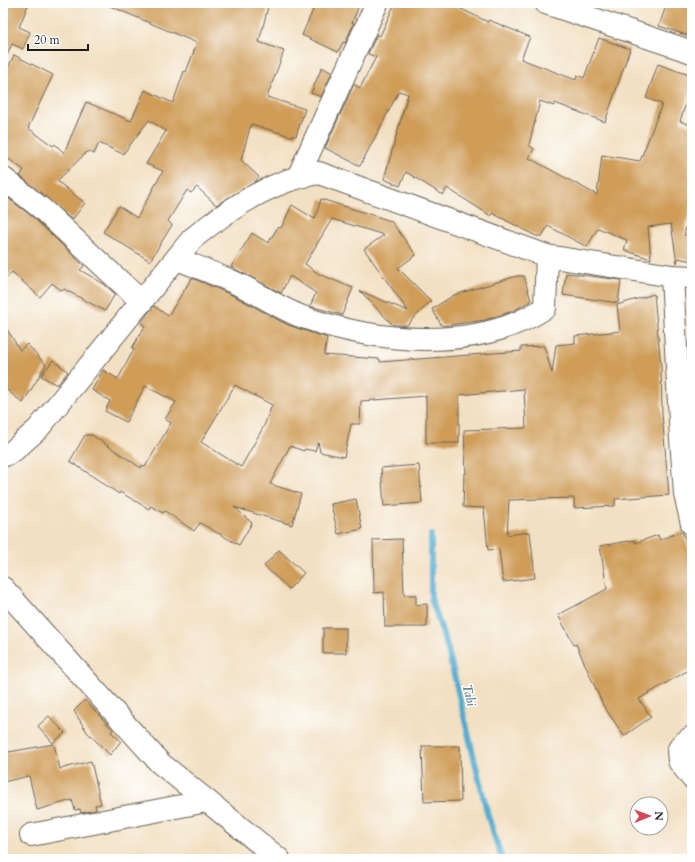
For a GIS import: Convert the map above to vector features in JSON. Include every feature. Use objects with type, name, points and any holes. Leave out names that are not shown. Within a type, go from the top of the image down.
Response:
[{"type":"street","points":[[298,177],[377,3]]},
{"type":"street","points":[[546,3],[692,52]]},
{"type":"street","points":[[3,456],[13,452],[38,429],[192,239],[213,222],[272,186],[298,177],[319,173],[546,256],[682,277],[681,439],[685,494],[692,524]]},
{"type":"street","points":[[3,178],[42,209],[142,302]]},
{"type":"street","points":[[177,259],[246,288],[299,315],[340,328],[384,336],[425,340],[471,336],[527,320],[545,308],[546,256]]},
{"type":"street","points":[[3,588],[160,763],[279,859]]},
{"type":"street","points":[[692,737],[682,744],[678,751],[679,761],[692,778]]},
{"type":"street","points":[[31,835],[208,801]]},
{"type":"building","points":[[9,3],[29,3],[19,27],[30,32],[23,49],[12,44],[3,64],[3,18]]},
{"type":"building","points":[[103,3],[269,3],[259,42],[284,51],[267,97],[305,109],[296,136],[290,136],[251,124],[241,160],[259,177],[255,182],[216,205],[197,187],[191,193],[187,190],[168,221],[172,225],[150,261],[103,232],[119,206],[137,218],[163,171],[146,164],[166,131],[149,120],[123,154],[99,143],[94,154],[88,151],[57,181],[85,203],[72,220],[20,176],[24,170],[3,155],[3,78],[14,55],[53,75],[28,128],[53,146],[55,144],[64,153],[86,102],[131,121],[145,90],[173,103],[184,71],[186,72],[197,43]]},
{"type":"building","points":[[316,3],[360,3],[352,23],[354,23],[345,43],[343,42],[338,52],[302,35]]},
{"type":"building","points":[[395,3],[449,3],[488,22],[489,20],[530,37],[521,59],[576,80],[577,75],[584,78],[599,38],[630,49],[605,122],[555,103],[554,106],[540,101],[529,145],[534,149],[529,158],[597,195],[602,155],[640,161],[662,104],[646,98],[658,64],[692,76],[692,86],[680,121],[692,126],[692,205],[684,235],[692,237],[692,261],[678,258],[677,263],[671,224],[648,227],[651,259],[624,250],[627,240],[598,228],[587,247],[548,226],[542,236],[536,236],[492,213],[491,216],[447,188],[443,195],[406,172],[400,186],[384,179],[408,94],[399,91],[360,166],[325,148],[354,84],[360,88],[376,57],[368,54],[377,34],[380,36]]},
{"type":"building","points":[[667,3],[692,3],[692,37],[659,26]]},
{"type":"building","points":[[322,67],[332,73],[321,97],[311,93]]},
{"type":"building","points":[[4,195],[34,218],[84,266],[80,270],[104,284],[115,294],[105,311],[64,289],[62,291],[52,283],[40,297],[12,272],[3,282]]},
{"type":"building","points":[[321,199],[391,221],[416,255],[398,268],[431,301],[407,325],[393,325],[360,291],[408,311],[364,249],[384,235],[332,219],[305,264],[319,274],[353,288],[342,315],[310,306],[316,293],[290,276],[281,293],[231,267],[252,233],[268,243],[278,227],[281,228],[292,205],[315,219]]},
{"type":"building","points":[[566,273],[621,280],[618,303],[563,295]]},
{"type":"building","points":[[517,276],[524,276],[531,301],[513,311],[485,320],[442,326],[432,309],[454,295]]},
{"type":"building","points":[[192,278],[232,295],[288,325],[327,338],[324,355],[380,359],[380,362],[521,351],[521,347],[544,346],[552,373],[556,345],[575,343],[575,336],[620,331],[617,305],[654,294],[661,367],[662,413],[669,495],[615,499],[615,506],[574,508],[574,498],[509,500],[507,535],[530,532],[535,578],[503,582],[499,549],[488,550],[484,508],[463,507],[464,474],[466,474],[464,430],[526,428],[524,389],[459,395],[459,443],[426,443],[426,396],[361,401],[360,424],[351,424],[344,457],[320,452],[318,442],[315,451],[305,449],[304,451],[290,446],[270,484],[301,494],[292,525],[234,507],[252,523],[239,545],[200,523],[194,531],[165,511],[163,513],[151,506],[149,509],[120,492],[119,494],[70,461],[85,435],[92,435],[141,468],[142,465],[145,467],[171,423],[165,419],[176,402],[145,386],[126,422],[105,411],[110,401],[92,390],[103,370],[118,379],[134,349],[132,348],[145,326],[141,323],[154,306],[168,316]],"holes":[[[235,385],[272,405],[264,426],[241,467],[201,442]]]},
{"type":"building","points":[[3,323],[20,350],[27,344],[46,365],[23,403],[3,387]]},
{"type":"building","points":[[53,360],[68,372],[57,385],[41,376]]},
{"type":"building","points":[[419,465],[422,503],[384,506],[381,468]]},
{"type":"building","points":[[356,499],[362,529],[338,534],[331,504]]},
{"type":"building","points":[[682,531],[692,557],[692,668],[639,699],[651,717],[624,736],[603,705],[576,644],[574,645],[558,615],[607,589],[600,546],[635,540],[635,543],[658,535],[660,540]]},
{"type":"building","points":[[402,539],[404,595],[416,595],[416,605],[427,604],[427,627],[385,627],[384,592],[374,593],[373,540]]},
{"type":"building","points":[[279,550],[304,573],[289,589],[264,566]]},
{"type":"building","points":[[323,628],[346,628],[346,653],[323,653]]},
{"type":"building","points":[[85,700],[113,730],[111,732],[121,741],[110,755],[87,732],[74,711]]},
{"type":"building","points":[[49,716],[65,733],[53,743],[38,726]]},
{"type":"building","points":[[54,744],[60,769],[91,761],[101,804],[95,805],[96,810],[81,813],[80,809],[75,810],[72,800],[37,810],[29,776],[3,782],[3,753]]},
{"type":"building","points":[[422,746],[460,746],[461,801],[424,802]]},
{"type":"waterway","name":"Tabi","points":[[431,535],[431,598],[447,646],[488,816],[502,859]]}]
